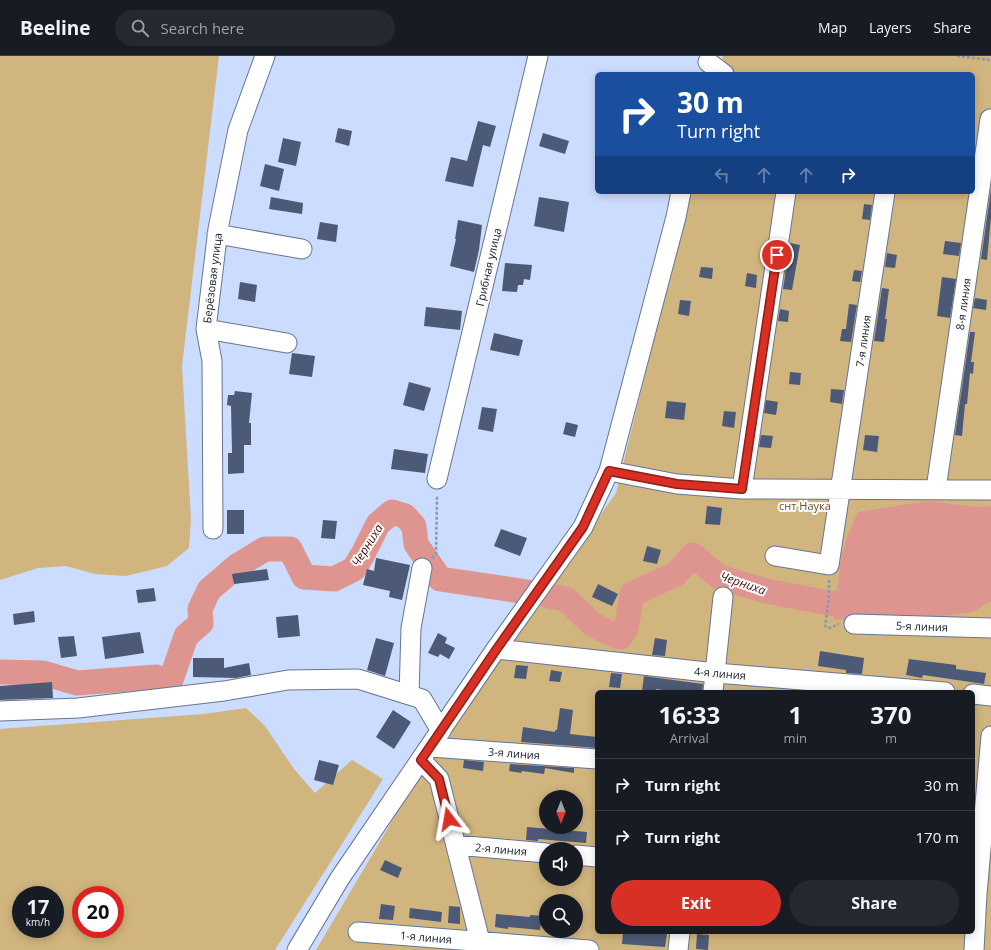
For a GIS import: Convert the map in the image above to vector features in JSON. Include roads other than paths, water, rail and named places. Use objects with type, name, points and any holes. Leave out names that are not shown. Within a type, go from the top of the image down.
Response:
[{"type":"street","name":"Берёзовая улица","points":[[214,529],[212,361],[206,329],[217,234],[238,130],[266,56]]},
{"type":"street","name":"Грибная улица","points":[[437,479],[538,56]]},
{"type":"street","points":[[708,64],[721,72]]},
{"type":"street","name":"8-я линия","points":[[975,188],[984,119]]},
{"type":"street","points":[[297,950],[340,878],[496,650],[583,527],[609,471],[676,217],[681,194]]},
{"type":"street","points":[[742,489],[786,194]]},
{"type":"street","name":"7-я линия","points":[[775,556],[830,565],[885,194]]},
{"type":"street","name":"8-я линия","points":[[936,489],[974,194]]},
{"type":"street","points":[[217,234],[302,249]]},
{"type":"street","points":[[206,329],[288,343]]},
{"type":"street","points":[[609,471],[677,484],[742,489],[991,490]]},
{"type":"street","points":[[409,695],[411,628],[422,568]]},
{"type":"street","points":[[713,690],[723,597]]},
{"type":"street","name":"5-я линия","points":[[854,624],[991,628]]},
{"type":"street","name":"4-я линия","points":[[496,650],[716,673],[921,690]]},
{"type":"street","points":[[0,711],[78,708],[224,691],[288,680],[358,679],[422,699],[441,731]]},
{"type":"street","points":[[975,694],[991,696]]},
{"type":"street","points":[[974,950],[980,895],[983,799],[991,736]]},
{"type":"street","points":[[426,754],[439,779],[456,846],[486,944]]},
{"type":"street","name":"3-я линия","points":[[426,754],[595,760]]},
{"type":"street","name":"2-я линия","points":[[456,846],[539,852]]},
{"type":"street","points":[[583,856],[595,857]]},
{"type":"street","name":"1-я линия","points":[[358,932],[486,944],[589,950]]},
{"type":"street","points":[[678,950],[680,934]]},
{"type":"waterway","name":"Черниха","points":[[0,672],[43,673],[77,683],[156,677],[168,683],[171,680],[186,636],[201,623],[200,609],[209,590],[237,566],[265,549],[290,549],[304,577],[334,579],[354,569],[378,524],[392,512],[405,516],[414,526],[416,544],[440,579],[527,592]]},
{"type":"waterway","name":"Черниха","points":[[549,596],[566,599],[592,624],[620,637],[626,629],[632,594],[676,574],[693,555],[719,577],[766,591],[834,604],[866,593]]},
{"type":"park label","name":"снт Наука","points":[[805,505]]}]
